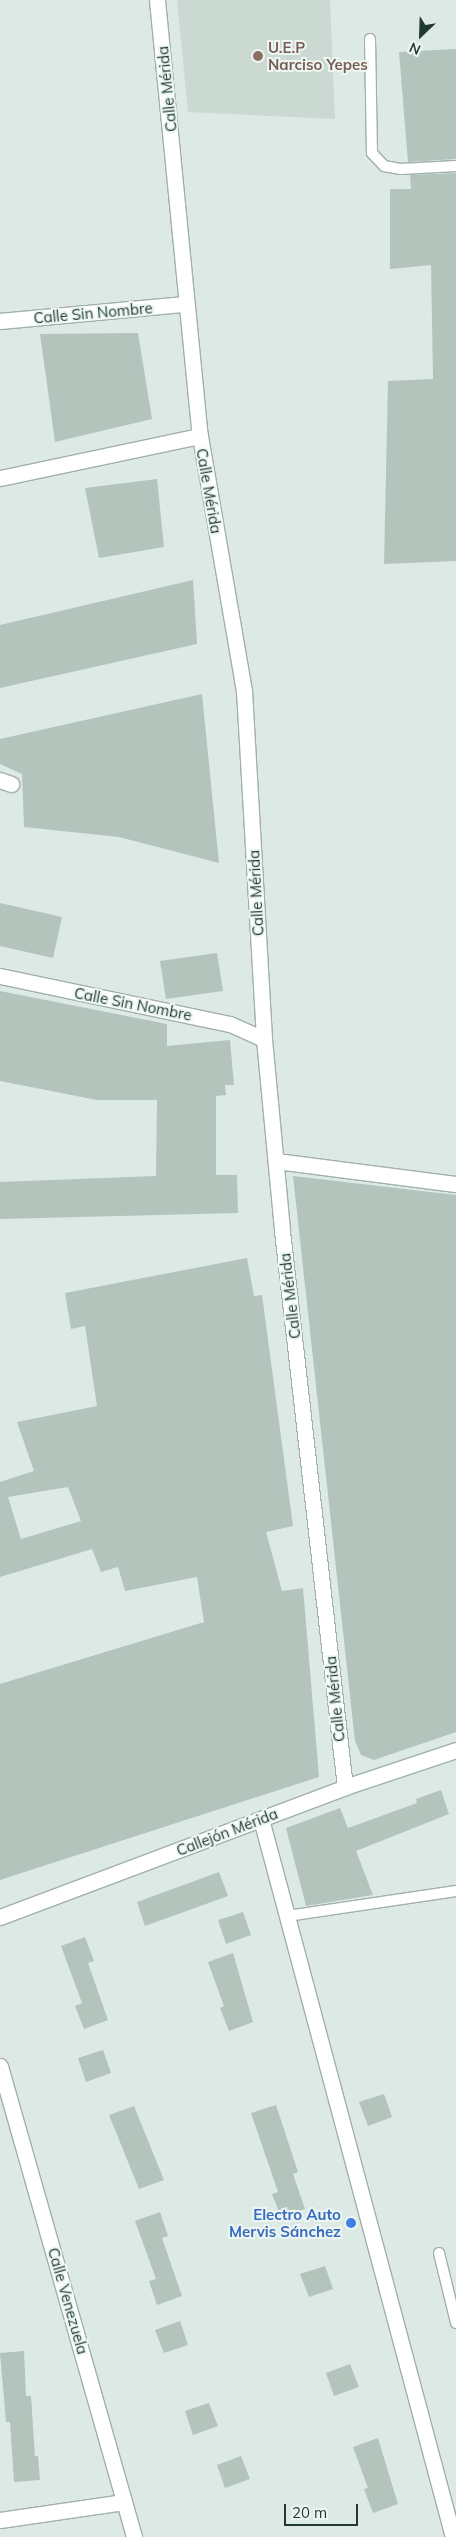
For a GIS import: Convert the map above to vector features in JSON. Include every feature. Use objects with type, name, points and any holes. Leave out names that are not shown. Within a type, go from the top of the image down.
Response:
[{"type":"street","name":"Calle Mérida","points":[[157,0],[167,74],[185,304],[200,436],[244,691],[264,1039],[345,1787]]},
{"type":"street","name":"Calle Sin Nombre","points":[[0,321],[185,304]]},
{"type":"street","points":[[0,478],[200,436]]},
{"type":"street","name":"Calle Sin Nombre","points":[[0,976],[230,1024],[264,1039]]},
{"type":"street","points":[[276,1161],[456,1184]]},
{"type":"street","name":"Callejón Mérida","points":[[0,1917],[345,1787],[456,1750]]},
{"type":"street","points":[[261,1819],[451,2516],[453,2537]]},
{"type":"street","name":"Calle Venezuela","points":[[0,2066],[4,2093],[134,2537]]},
{"type":"street","points":[[0,2520],[124,2502]]},
{"type":"lane","points":[[370,39],[372,153],[384,166],[401,169],[456,166]]},
{"type":"lane","points":[[288,1916],[456,1891]]},
{"type":"lane","points":[[439,2253],[456,2323]]},
{"type":"shaded area","name":"U.E.P Narciso Yepes","points":[[177,0],[330,0],[335,119],[188,112]]},
{"type":"building","points":[[456,49],[456,159],[408,162],[399,52]]},
{"type":"building","points":[[456,173],[456,561],[384,564],[388,381],[433,379],[431,265],[390,269],[390,189],[411,189],[410,175]]},
{"type":"building","points":[[138,333],[152,419],[55,442],[40,334]]},
{"type":"building","points":[[157,479],[164,547],[99,558],[85,488]]},
{"type":"building","points":[[193,580],[197,644],[0,688],[0,625]]},
{"type":"building","points":[[202,694],[219,863],[119,837],[24,827],[22,774],[0,764],[0,739]]},
{"type":"building","points":[[0,903],[62,917],[53,958],[0,946]]},
{"type":"building","points":[[217,953],[223,991],[166,999],[160,961]]},
{"type":"building","points":[[0,991],[167,1024],[167,1046],[230,1040],[234,1085],[225,1085],[226,1095],[216,1096],[216,1175],[237,1175],[238,1213],[0,1219],[0,1182],[156,1176],[157,1100],[97,1100],[0,1081]]},
{"type":"building","points":[[293,1176],[456,1195],[456,1732],[374,1760],[361,1755],[355,1741]]},
{"type":"building","points":[[247,1258],[254,1296],[262,1295],[293,1526],[266,1532],[282,1591],[303,1588],[319,1777],[0,1880],[0,1684],[204,1622],[197,1577],[125,1591],[118,1567],[101,1572],[92,1549],[0,1577],[0,1482],[34,1471],[17,1422],[97,1406],[85,1326],[71,1329],[65,1293]],"holes":[[[68,1487],[81,1521],[21,1539],[8,1497]]]},
{"type":"building","points":[[441,1790],[449,1814],[356,1851],[373,1895],[306,1906],[286,1828],[340,1808],[348,1828],[417,1803],[416,1799]]},
{"type":"building","points":[[219,1872],[228,1896],[145,1926],[137,1902]]},
{"type":"building","points":[[243,1912],[251,1935],[226,1944],[218,1920]]},
{"type":"building","points":[[85,1937],[94,1961],[88,1963],[108,2020],[84,2029],[75,2006],[82,2003],[61,1946]]},
{"type":"building","points":[[233,1953],[253,2022],[229,2031],[220,2008],[224,2006],[208,1962]]},
{"type":"building","points":[[103,2050],[111,2073],[86,2082],[78,2058]]},
{"type":"building","points":[[384,2094],[392,2117],[368,2126],[359,2102]]},
{"type":"building","points":[[276,2105],[298,2172],[293,2174],[305,2209],[281,2217],[272,2194],[278,2192],[251,2113]]},
{"type":"building","points":[[134,2106],[164,2180],[139,2189],[109,2115]]},
{"type":"building","points":[[160,2212],[168,2236],[162,2238],[182,2296],[157,2305],[149,2281],[156,2279],[135,2221]]},
{"type":"building","points":[[325,2266],[333,2289],[309,2297],[300,2274]]},
{"type":"building","points":[[180,2321],[188,2345],[164,2353],[155,2330]]},
{"type":"building","points":[[24,2351],[26,2396],[31,2396],[35,2456],[38,2456],[40,2480],[14,2482],[10,2422],[6,2422],[0,2353]]},
{"type":"building","points":[[350,2364],[359,2387],[334,2396],[326,2373]]},
{"type":"building","points":[[209,2403],[218,2426],[193,2435],[185,2411]]},
{"type":"building","points":[[378,2438],[398,2504],[373,2513],[364,2489],[368,2488],[353,2447]]},
{"type":"building","points":[[241,2456],[250,2479],[225,2488],[217,2465]]},
{"type":"place","name":"U.E.P Narciso Yepes","points":[[258,56]]},
{"type":"place","name":"Electro Auto Mervis Sánchez","points":[[351,2223]]}]
